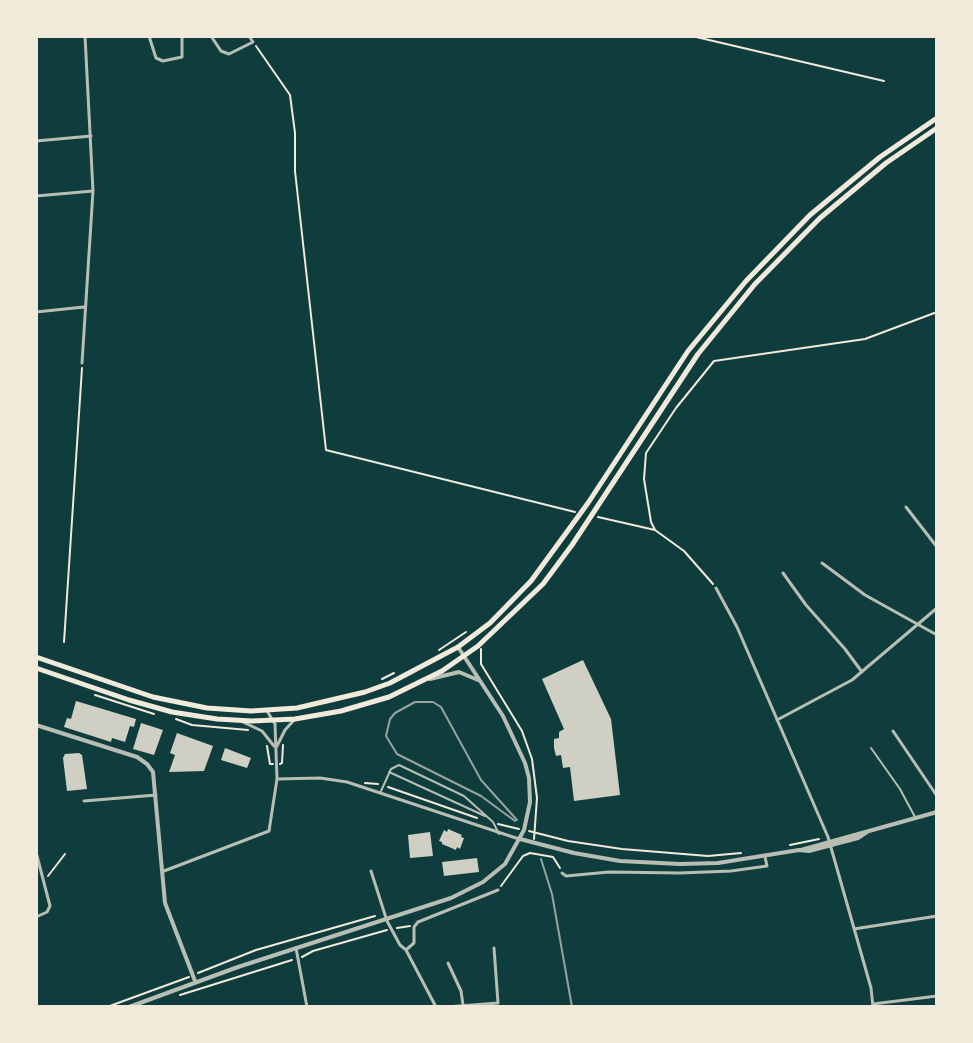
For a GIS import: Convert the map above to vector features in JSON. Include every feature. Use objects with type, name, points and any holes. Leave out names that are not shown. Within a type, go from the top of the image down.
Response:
[{"type":"main road","points":[[36,657],[128,690],[180,704],[267,711],[307,706],[365,692],[390,683],[458,647],[490,623],[515,598],[584,510],[688,351],[746,281],[810,215],[880,157],[937,118]]},
{"type":"main road","points":[[36,668],[163,710],[241,721],[295,719],[361,706],[427,680],[464,657],[509,619],[543,584],[593,516],[698,354],[755,284],[820,218],[886,163],[937,128]]},
{"type":"street","points":[[82,363],[93,191],[85,36]]},
{"type":"street","points":[[149,36],[156,58],[163,61],[182,57],[182,36]]},
{"type":"street","points":[[211,36],[224,54],[233,54],[253,42],[249,36]]},
{"type":"street","points":[[36,141],[91,136]]},
{"type":"street","points":[[36,196],[93,191]]},
{"type":"street","points":[[36,312],[85,307]]},
{"type":"street","points":[[906,507],[937,547]]},
{"type":"street","points":[[822,563],[865,595],[937,635]]},
{"type":"street","points":[[783,573],[862,672]]},
{"type":"street","points":[[716,588],[737,627],[829,841],[871,988],[873,1005],[937,996]]},
{"type":"street","points":[[777,720],[825,696],[862,672],[937,608]]},
{"type":"street","points":[[129,1007],[195,981],[451,898],[483,882],[505,864],[520,839],[530,802],[525,763],[503,716],[458,647]]},
{"type":"street","points":[[427,680],[459,672],[480,682]]},
{"type":"street","points":[[164,871],[269,831],[277,779],[273,720],[267,711]]},
{"type":"street","points":[[276,750],[285,730],[295,719]]},
{"type":"street","points":[[241,721],[262,731],[276,750]]},
{"type":"street","points":[[36,725],[140,759],[153,772],[168,913],[195,981]]},
{"type":"street","points":[[277,779],[330,778],[380,792],[499,834],[574,853],[655,864],[718,863],[799,850],[937,812],[937,798],[893,731]]},
{"type":"street","points":[[84,801],[156,795]]},
{"type":"street","points":[[36,852],[50,906],[47,912],[36,917]]},
{"type":"street","points":[[562,873],[566,876],[609,872],[731,871],[767,866],[765,857]]},
{"type":"street","points":[[371,871],[387,921],[436,1007]]},
{"type":"street","points":[[406,950],[414,943],[415,925],[498,890]]},
{"type":"street","points":[[853,929],[937,916]]},
{"type":"street","points":[[296,948],[307,1007]]},
{"type":"street","points":[[446,1007],[498,1003],[494,948]]},
{"type":"street","points":[[448,963],[461,991],[463,1005]]},
{"type":"lane","points":[[871,748],[900,789],[916,819]]},
{"type":"lane","points":[[380,792],[389,772],[395,766],[403,767],[464,796],[490,818],[499,834]]},
{"type":"lane","points":[[389,772],[490,818]]},
{"type":"path","points":[[692,36],[884,81]]},
{"type":"path","points":[[253,42],[290,95],[295,133],[295,171],[326,450],[578,514]]},
{"type":"path","points":[[655,530],[644,479],[646,453],[676,408],[714,361],[865,339],[937,312]]},
{"type":"path","points":[[64,642],[82,363]]},
{"type":"path","points":[[593,516],[655,530],[684,551],[716,588]]},
{"type":"path","points":[[437,651],[453,640]]},
{"type":"path","points":[[379,680],[404,669]]},
{"type":"path","points":[[373,783],[501,825]]},
{"type":"path","points":[[536,832],[588,844],[651,852],[708,856],[753,852]]},
{"type":"path","points":[[789,846],[829,841]]},
{"type":"path","points":[[498,890],[523,856],[530,853],[553,857],[562,873]]},
{"type":"path","points":[[45,885],[50,872],[65,854]]},
{"type":"path","points":[[201,972],[256,950],[379,915]]},
{"type":"path","points":[[304,956],[312,949],[415,925]]},
{"type":"path","points":[[172,997],[288,961]]},
{"type":"path","points":[[107,1007],[186,978]]},
{"type":"building","points":[[583,660],[611,719],[620,795],[574,801],[570,767],[563,768],[561,755],[556,756],[554,748],[554,739],[559,738],[559,732],[564,729],[542,679]]},
{"type":"building","points":[[76,701],[136,719],[125,742],[112,738],[111,742],[64,727],[67,718],[71,719]]},
{"type":"building","points":[[141,723],[163,730],[154,755],[133,749]]},
{"type":"building","points":[[177,733],[213,746],[204,771],[169,772],[175,755],[170,753]]},
{"type":"building","points":[[225,748],[251,758],[247,768],[221,760]]},
{"type":"building","points":[[65,754],[82,755],[87,789],[67,791],[63,758]]},
{"type":"building","points":[[448,829],[464,838],[460,849],[439,841],[444,830],[447,832]]},
{"type":"building","points":[[430,832],[433,856],[410,858],[408,835]]},
{"type":"building","points":[[477,858],[479,872],[444,876],[442,862]]},
{"type":"tram line","points":[[515,821],[481,796],[397,754],[386,736],[390,719],[395,713],[415,702],[433,702],[441,707],[481,780],[517,820]]},
{"type":"tram line","points":[[541,859],[552,894],[572,1007]]}]
